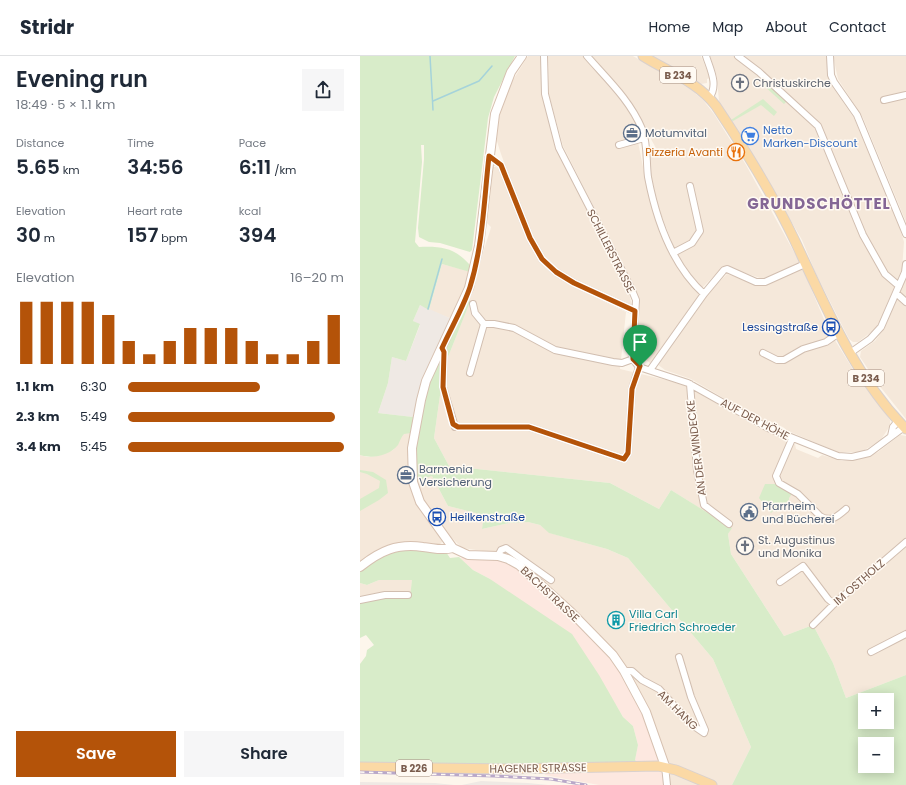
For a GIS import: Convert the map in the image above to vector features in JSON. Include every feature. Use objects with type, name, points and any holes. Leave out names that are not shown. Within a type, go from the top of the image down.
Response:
[{"type":"main road","name":"B 234","points":[[643,56],[693,84],[710,98],[760,177],[788,227],[850,353],[878,396],[903,426]]},
{"type":"main road","name":"HAGENER STRASSE","points":[[360,767],[509,769],[665,766],[712,785]]},
{"type":"street","points":[[453,548],[420,502],[413,482],[412,448],[426,381],[469,288],[474,272],[479,246],[495,114],[511,72],[522,56]]},
{"type":"street","name":"SCHILLERSTRASSE","points":[[544,56],[545,94],[559,148],[636,300],[633,359]]},
{"type":"street","points":[[587,56],[629,104],[642,129],[651,190],[665,234],[673,253],[693,284],[704,294]]},
{"type":"street","points":[[706,56],[714,81],[713,91],[710,98]]},
{"type":"street","points":[[738,56],[818,126],[863,235],[885,274],[899,286]]},
{"type":"street","points":[[830,56],[831,75],[834,82],[857,115],[906,234]]},
{"type":"street","points":[[884,100],[906,95]]},
{"type":"street","points":[[618,145],[644,138]]},
{"type":"street","points":[[489,156],[501,165],[530,238],[542,259],[556,272],[574,283],[635,311]]},
{"type":"street","points":[[673,253],[692,243],[700,231],[690,186]]},
{"type":"street","points":[[650,370],[704,294],[726,270],[756,282],[765,282],[805,264]]},
{"type":"street","points":[[850,353],[870,339],[881,327],[899,286],[906,264]]},
{"type":"street","points":[[896,293],[906,302]]},
{"type":"street","points":[[473,304],[475,313],[484,324]]},
{"type":"street","points":[[442,348],[444,352],[443,387],[455,427],[529,427],[624,459],[628,453],[632,389],[640,366],[633,359],[622,363],[613,362],[554,350],[514,328],[494,324],[484,324]]},
{"type":"street","points":[[470,373],[484,324]]},
{"type":"street","points":[[763,353],[777,360],[784,360],[803,349],[826,342],[839,333]]},
{"type":"street","name":"AUF DER HÖHE","points":[[640,366],[690,384],[762,425],[792,439],[834,455],[847,457],[869,453],[879,447],[891,436],[893,427],[903,426]]},
{"type":"street","name":"AN DER WINDECKE","points":[[690,384],[697,470],[704,506],[729,524]]},
{"type":"street","points":[[792,439],[776,476],[779,483],[798,494],[820,516],[826,519],[835,518],[846,509]]},
{"type":"street","name":"IM OSTHOLZ","points":[[813,625],[834,604],[906,542]]},
{"type":"street","name":"BACHSTRASSE","points":[[360,567],[381,552],[392,548],[417,546],[439,550],[453,548],[468,555],[498,556],[519,565],[613,655],[624,671],[646,712],[665,766]]},
{"type":"street","points":[[498,556],[501,550],[506,548],[552,580]]},
{"type":"street","points":[[780,582],[803,566],[828,599],[834,604]]},
{"type":"street","points":[[360,600],[385,595],[408,595]]},
{"type":"street","points":[[871,652],[906,634]]},
{"type":"street","name":"AM HANG","points":[[624,671],[632,671],[642,680],[659,689],[691,724],[704,734],[704,727],[691,697],[679,657]]},
{"type":"street","points":[[665,766],[667,785]]},
{"type":"shaded area","points":[[528,56],[541,56],[542,93],[555,144],[628,289],[632,306],[574,280],[562,272],[544,255],[531,234],[495,135],[502,105],[508,88]]},
{"type":"shaded area","points":[[548,56],[583,56],[615,91],[626,106],[641,132],[638,142],[646,182],[651,205],[664,240],[679,270],[699,293],[699,297],[650,363],[637,353],[640,305],[637,293],[563,146],[549,95]]},
{"type":"shaded area","points":[[592,56],[633,56],[690,89],[703,100],[714,114],[746,165],[800,263],[763,279],[724,266],[702,288],[689,272],[675,250],[657,204],[649,163],[650,156],[657,150],[629,99]]},
{"type":"shaded area","points":[[652,56],[701,56],[710,78],[707,79],[707,83],[701,84]]},
{"type":"shaded area","points":[[710,56],[827,56],[828,73],[832,86],[854,118],[898,222],[904,242],[902,269],[881,319],[875,329],[858,342],[853,342],[849,339],[816,274],[802,240],[748,147],[719,102],[717,77]]},
{"type":"shaded area","points":[[833,56],[906,56],[906,222],[863,118],[838,79]]},
{"type":"shaded area","points":[[493,167],[496,167],[499,169],[526,239],[543,265],[569,285],[626,312],[620,369],[683,384],[759,428],[795,444],[796,449],[818,458],[822,455],[842,461],[860,459],[878,452],[900,435],[906,436],[906,675],[846,698],[833,663],[813,625],[784,636],[731,554],[728,534],[731,528],[671,490],[659,509],[610,483],[449,466],[434,438],[444,367],[470,302],[452,319],[429,310],[442,264],[476,273],[491,227],[486,222]]},
{"type":"shaded area","points":[[802,267],[828,329],[854,371],[890,420],[890,426],[880,441],[861,452],[837,452],[771,422],[768,424],[691,379],[665,370],[657,364],[712,289],[727,274],[762,286]]},
{"type":"shaded area","points":[[906,278],[906,419],[878,384],[860,357],[861,351],[875,341],[884,329]]},
{"type":"shaded area","points":[[420,305],[452,319],[417,399],[413,417],[378,413],[388,383],[392,357],[406,361],[420,325],[413,321]]},
{"type":"shaded area","points":[[404,433],[411,433],[408,452],[410,479],[419,479],[432,476],[448,506],[485,515],[482,529],[509,523],[528,522],[540,525],[550,533],[607,549],[628,558],[713,659],[751,747],[732,785],[669,785],[670,772],[497,553],[462,548],[449,535],[439,545],[413,542],[392,544],[377,550],[360,563],[360,455],[367,457],[377,456],[393,450]]},
{"type":"shaded area","points":[[460,558],[500,559],[518,566],[612,656],[645,712],[661,763],[639,764],[635,760],[638,745],[633,726],[623,717],[616,705],[490,579],[473,570]]},
{"type":"shaded area","points":[[379,580],[412,580],[411,597],[385,597],[360,604],[360,583],[367,585]]},
{"type":"shaded area","points":[[663,770],[665,785],[599,785],[545,775],[544,771]]},
{"type":"shaded area","points":[[481,781],[528,783],[548,785],[462,785]]},
{"type":"shaded area","points":[[360,782],[435,783],[454,785],[360,785]]},
{"type":"green space","points":[[360,56],[515,56],[494,97],[488,118],[472,250],[470,252],[440,243],[429,242],[419,237],[418,228],[424,159],[424,145],[421,145],[422,162],[415,242],[419,247],[448,249],[459,255],[470,265],[470,272],[442,264],[429,310],[420,305],[413,321],[420,324],[406,361],[392,357],[388,383],[378,413],[413,417],[411,433],[404,434],[398,445],[390,452],[380,456],[370,457],[360,455]]},
{"type":"green space","points":[[763,80],[788,100],[784,104],[762,84]]},
{"type":"green space","points":[[763,99],[777,112],[774,116],[761,105],[733,121],[731,120]]},
{"type":"green space","points":[[469,298],[470,302],[444,367],[434,438],[449,466],[610,483],[659,509],[671,490],[732,528],[728,534],[731,554],[784,636],[813,625],[833,663],[846,698],[858,693],[858,729],[894,729],[894,693],[859,693],[906,675],[906,785],[732,785],[751,747],[713,659],[628,558],[607,549],[549,533],[540,525],[528,522],[509,523],[482,529],[484,515],[448,506],[432,476],[416,481],[414,449],[428,384]]},
{"type":"green space","points":[[360,470],[373,472],[386,480],[388,493],[360,511],[360,499],[379,488],[380,481],[360,472]]},
{"type":"green space","points":[[765,484],[776,484],[793,492],[789,500],[776,512],[774,510],[771,513],[759,498]]},
{"type":"green space","points":[[402,549],[446,552],[450,558],[459,557],[473,570],[490,579],[572,634],[599,675],[623,717],[633,726],[638,745],[635,760],[639,764],[360,765],[360,664],[366,656],[367,650],[374,645],[366,635],[360,638],[360,604],[378,598],[410,597],[412,580],[379,580],[367,585],[360,583],[360,571],[376,558]]},
{"type":"waterway","points":[[430,56],[433,110]]},
{"type":"waterway","points":[[433,101],[479,81],[492,66]]},
{"type":"waterway","points":[[428,309],[442,259]]},
{"type":"railway","points":[[360,772],[551,779],[586,785]]},
{"type":"place","name":"Christuskirche","points":[[740,83]]},
{"type":"place","name":"Motumvital","points":[[632,133]]},
{"type":"place","name":"Netto Marken-Discount","points":[[750,136]]},
{"type":"place","name":"Pizzeria Avanti","points":[[736,152]]},
{"type":"place","name":"Lessingstraße","points":[[831,327]]},
{"type":"place","name":"Barmenia Versicherung","points":[[406,475]]},
{"type":"place","name":"Pfarrheim und Bücherei","points":[[749,512]]},
{"type":"place","name":"Heilkenstraße","points":[[437,517]]},
{"type":"place","name":"St. Augustinus und Monika","points":[[745,546]]},
{"type":"place","name":"Villa Carl Friedrich Schroeder","points":[[616,620]]},
{"type":"district","name":"GRUNDSCHÖTTEL","points":[[819,204]]},
{"type":"route","points":[[489,156],[501,165],[530,238],[542,259],[556,272],[574,283],[635,311],[633,359],[640,366],[632,389],[628,453],[624,459],[567,438],[529,427],[454,426],[443,387],[444,352],[442,348],[469,288],[474,272],[484,210],[489,156]]}]
